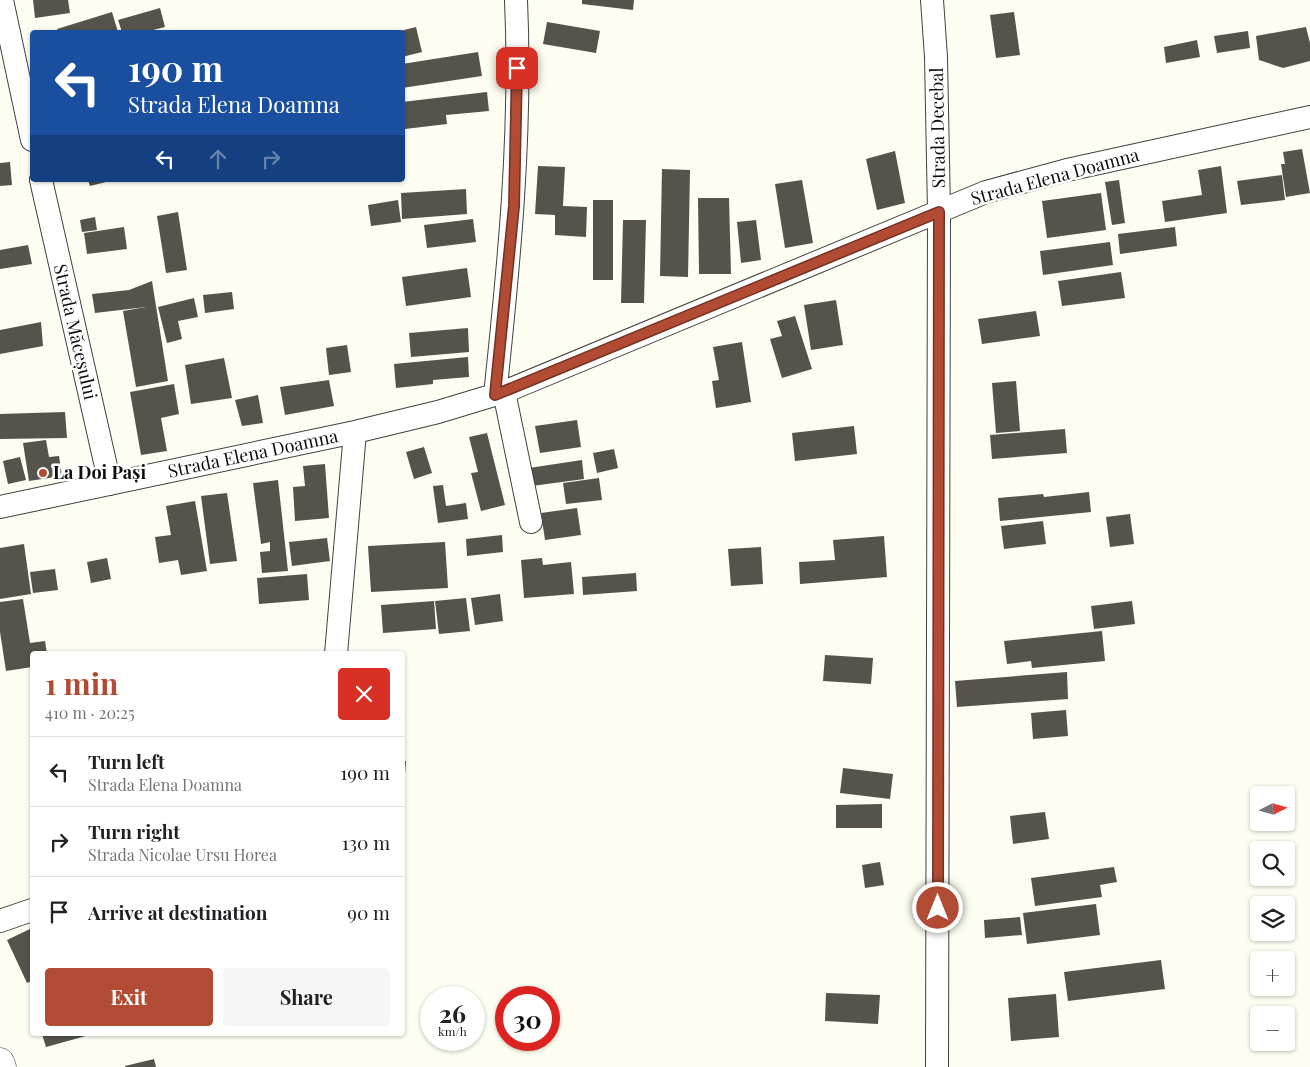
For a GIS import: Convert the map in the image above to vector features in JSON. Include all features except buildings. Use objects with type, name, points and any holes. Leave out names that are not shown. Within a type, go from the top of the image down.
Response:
[{"type":"street","points":[[2,0],[30,131]]},
{"type":"street","points":[[516,0],[517,105],[514,206],[499,394],[531,522]]},
{"type":"street","name":"Strada Decebal","points":[[932,0],[936,57],[939,212],[937,1067]]},
{"type":"street","name":"Strada Elena Doamna","points":[[0,507],[355,432],[438,412],[499,394],[986,192],[1067,170],[1310,117]]},
{"type":"street","name":"Strada Măceșului","points":[[41,182],[110,484]]},
{"type":"street","points":[[336,651],[355,432]]},
{"type":"street","points":[[0,921],[30,911]]},
{"type":"street","points":[[0,1062],[2,1067]]},
{"type":"place","name":"La Doi Pași","points":[[43,473]]},
{"type":"route","points":[[517,68],[514,206],[495,395],[939,212],[938,908]]}]
